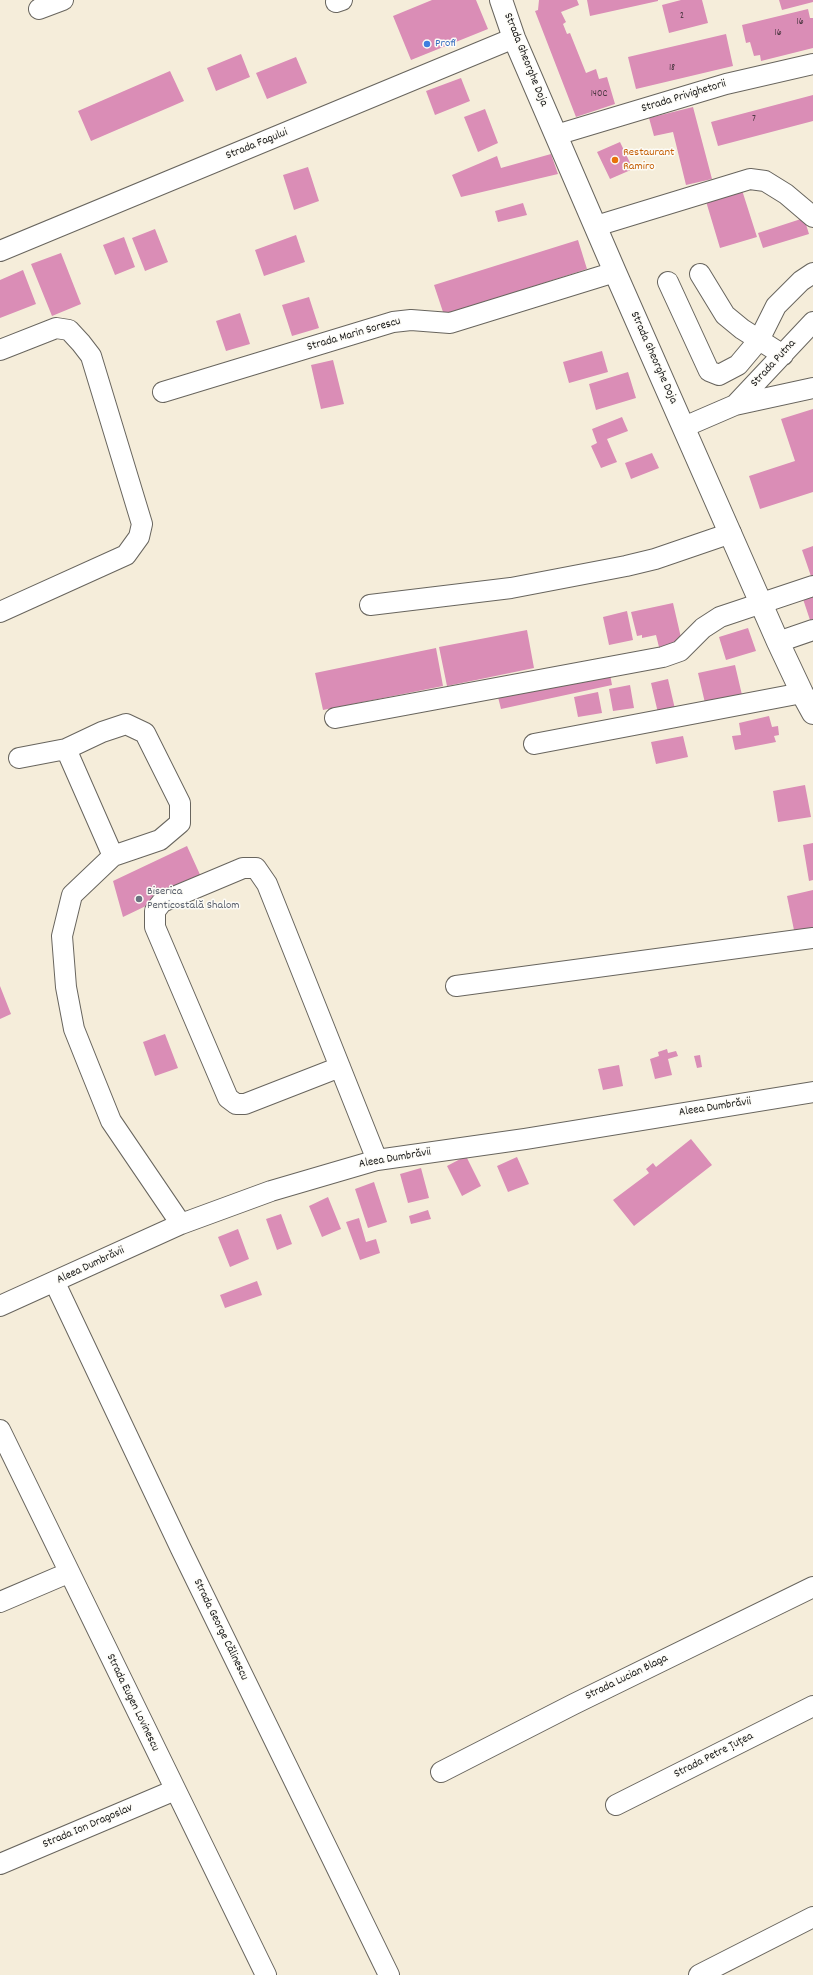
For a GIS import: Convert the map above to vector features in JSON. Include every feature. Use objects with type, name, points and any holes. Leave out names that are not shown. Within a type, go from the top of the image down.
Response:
[{"type":"main road","name":"Strada Gheorghe Doja","points":[[501,0],[514,38],[615,272],[762,602],[778,642],[813,713]]},
{"type":"street","points":[[39,9],[63,0]]},
{"type":"street","name":"Strada Fagului","points":[[0,251],[514,38]]},
{"type":"street","name":"Strada Privighetorii","points":[[556,135],[726,84],[813,64]]},
{"type":"street","points":[[596,226],[750,179],[765,181],[786,194],[813,217]]},
{"type":"street","name":"Strada Marin Sorescu","points":[[163,392],[393,322],[410,320],[450,323],[615,272]]},
{"type":"street","points":[[668,282],[709,371],[720,375],[730,371],[738,365],[759,340],[776,306],[801,281],[813,273]]},
{"type":"street","points":[[700,274],[725,315],[759,340],[783,355]]},
{"type":"street","name":"Strada Putna","points":[[735,405],[813,322]]},
{"type":"street","points":[[0,350],[56,328],[69,330],[81,343],[91,356],[142,524],[139,537],[126,555],[0,612]]},
{"type":"street","name":"Strada Putna","points":[[684,427],[735,405],[813,388]]},
{"type":"street","points":[[370,605],[511,588],[626,566],[656,559],[731,533]]},
{"type":"street","points":[[334,718],[663,657],[680,651],[703,628],[720,617],[813,586]]},
{"type":"street","points":[[778,642],[813,630]]},
{"type":"street","points":[[534,744],[802,693]]},
{"type":"street","points":[[19,758],[66,749],[102,732],[126,724],[145,733],[180,803],[180,823],[160,840],[114,856],[72,895],[62,936],[66,987],[74,1029],[111,1121],[181,1224]]},
{"type":"street","points":[[66,749],[114,856]]},
{"type":"street","points":[[340,1067],[245,1104],[236,1104],[228,1098],[155,927],[155,911],[162,902],[243,868],[256,868],[267,884],[340,1067],[377,1160]]},
{"type":"street","points":[[456,986],[813,938]]},
{"type":"street","name":"Aleea Dumbrăvii","points":[[0,1306],[181,1224],[270,1191],[377,1160],[525,1139],[813,1092]]},
{"type":"street","name":"Strada George Călinescu","points":[[55,1282],[185,1556],[389,1975]]},
{"type":"street","name":"Strada Eugen Lovinescu","points":[[0,1430],[68,1573],[266,1975]]},
{"type":"street","points":[[0,1602],[68,1573]]},
{"type":"street","name":"Strada Lucian Blaga","points":[[441,1772],[574,1704],[813,1587]]},
{"type":"street","name":"Strada Petre Țuțea","points":[[616,1805],[813,1706]]},
{"type":"street","name":"Strada Ion Dragoslav","points":[[0,1864],[175,1790]]},
{"type":"street","points":[[699,1975],[813,1917]]},
{"type":"building","name":"Profi","points":[[432,0],[476,0],[488,29],[411,60],[393,16]]},
{"type":"building","points":[[539,0],[577,0],[579,5],[561,12],[566,22],[563,24],[567,34],[570,33],[586,73],[596,69],[599,79],[607,77],[615,104],[576,117],[535,11],[538,10]]},
{"type":"building","points":[[587,0],[658,0],[658,1],[590,16]]},
{"type":"building","points":[[681,0],[702,0],[708,23],[669,33],[662,5]]},
{"type":"building","points":[[779,0],[813,0],[813,2],[782,10]]},
{"type":"building","points":[[808,9],[810,18],[813,18],[813,48],[761,61],[760,55],[754,56],[750,42],[746,43],[742,25]]},
{"type":"building","points":[[726,34],[733,66],[636,89],[628,57]]},
{"type":"building","points":[[241,54],[250,77],[216,91],[207,68]]},
{"type":"building","points":[[296,57],[307,83],[267,99],[256,73]]},
{"type":"building","points":[[170,71],[184,101],[91,141],[78,111]]},
{"type":"building","points":[[461,78],[470,101],[435,115],[426,91]]},
{"type":"building","points":[[813,95],[813,121],[718,146],[711,122]]},
{"type":"building","points":[[693,107],[712,179],[686,185],[673,132],[654,136],[649,118]]},
{"type":"building","points":[[485,109],[498,143],[478,152],[464,117]]},
{"type":"building","name":"Restaurant Ramiro","points":[[620,142],[633,169],[610,179],[597,152]]},
{"type":"building","points":[[551,154],[558,174],[461,197],[452,175],[497,156],[501,168]]},
{"type":"building","points":[[308,167],[319,201],[294,210],[283,175]]},
{"type":"building","points":[[741,187],[757,237],[720,248],[705,198]]},
{"type":"building","points":[[523,203],[527,215],[498,222],[495,211]]},
{"type":"building","points":[[804,218],[809,234],[763,248],[758,233]]},
{"type":"building","points":[[155,229],[168,262],[145,271],[132,238]]},
{"type":"building","points":[[296,235],[305,262],[264,276],[255,250]]},
{"type":"building","points":[[124,237],[135,267],[115,275],[103,245]]},
{"type":"building","points":[[578,240],[587,269],[444,315],[434,285]]},
{"type":"building","points":[[61,253],[81,304],[52,316],[31,264]]},
{"type":"building","points":[[23,270],[36,304],[0,318],[0,280]]},
{"type":"building","points":[[309,297],[319,328],[292,336],[282,305]]},
{"type":"building","points":[[240,313],[250,344],[226,351],[216,321]]},
{"type":"building","points":[[602,351],[608,372],[569,383],[563,362]]},
{"type":"building","points":[[333,360],[344,404],[321,409],[311,365]]},
{"type":"building","points":[[628,372],[636,398],[596,410],[589,384]]},
{"type":"building","points":[[813,409],[813,492],[760,509],[749,476],[795,461],[781,419]]},
{"type":"building","points":[[622,417],[628,431],[607,439],[617,462],[601,468],[591,446],[597,443],[592,429]]},
{"type":"building","points":[[652,453],[659,468],[631,479],[625,463]]},
{"type":"building","points":[[813,546],[813,582],[802,550]]},
{"type":"building","points":[[813,592],[813,619],[810,620],[802,596]]},
{"type":"building","points":[[673,603],[682,642],[659,647],[656,635],[642,638],[642,635],[637,636],[631,612]]},
{"type":"building","points":[[627,611],[633,640],[609,645],[603,617]]},
{"type":"building","points":[[748,628],[756,651],[726,660],[719,637]]},
{"type":"building","points":[[527,630],[534,668],[447,686],[439,647]]},
{"type":"building","points":[[436,648],[443,686],[323,710],[315,673]]},
{"type":"building","points":[[735,665],[742,695],[705,703],[698,673]]},
{"type":"building","points":[[609,669],[612,685],[501,709],[497,693]]},
{"type":"building","points":[[668,679],[675,709],[658,713],[651,683]]},
{"type":"building","points":[[630,685],[634,708],[613,711],[609,689]]},
{"type":"building","points":[[598,692],[602,713],[578,717],[574,697]]},
{"type":"building","points":[[769,716],[772,727],[778,726],[779,735],[774,736],[776,742],[735,750],[732,736],[741,735],[739,723]]},
{"type":"building","points":[[683,736],[688,757],[656,764],[651,742]]},
{"type":"building","points":[[805,785],[811,817],[778,822],[773,791]]},
{"type":"building","points":[[813,843],[813,880],[809,881],[803,845]]},
{"type":"building","name":"Biserica Penticostală Shalom","points":[[187,846],[202,879],[123,917],[113,881]]},
{"type":"building","points":[[813,890],[813,932],[795,935],[787,896]]},
{"type":"building","points":[[0,986],[11,1014],[0,1019]]},
{"type":"building","points":[[165,1034],[178,1068],[155,1076],[143,1042]]},
{"type":"building","points":[[667,1049],[668,1053],[676,1051],[678,1056],[668,1059],[672,1075],[655,1079],[650,1059],[659,1056],[658,1052]]},
{"type":"building","points":[[700,1055],[702,1067],[697,1068],[694,1056]]},
{"type":"building","points":[[619,1065],[623,1086],[603,1090],[598,1069]]},
{"type":"building","points":[[691,1139],[712,1165],[634,1226],[613,1200],[649,1173],[646,1169],[653,1163],[656,1167]]},
{"type":"building","points":[[466,1156],[481,1186],[462,1196],[447,1166]]},
{"type":"building","points":[[517,1157],[529,1184],[508,1192],[497,1166]]},
{"type":"building","points":[[421,1168],[429,1198],[408,1203],[400,1174]]},
{"type":"building","points":[[374,1182],[387,1222],[368,1228],[355,1189]]},
{"type":"building","points":[[328,1197],[341,1229],[322,1237],[309,1206]]},
{"type":"building","points":[[428,1210],[431,1219],[411,1224],[409,1216]]},
{"type":"building","points":[[281,1214],[292,1244],[277,1250],[266,1219]]},
{"type":"building","points":[[359,1218],[366,1242],[376,1239],[380,1253],[360,1260],[346,1222]]},
{"type":"building","points":[[238,1229],[249,1259],[230,1267],[218,1237]]},
{"type":"building","points":[[257,1281],[262,1295],[225,1308],[220,1295]]},
{"type":"place","name":"Profi","points":[[427,44]]},
{"type":"place","name":"Restaurant Ramiro","points":[[615,160]]},
{"type":"place","name":"Biserica Penticostală Shalom","points":[[139,899]]}]
